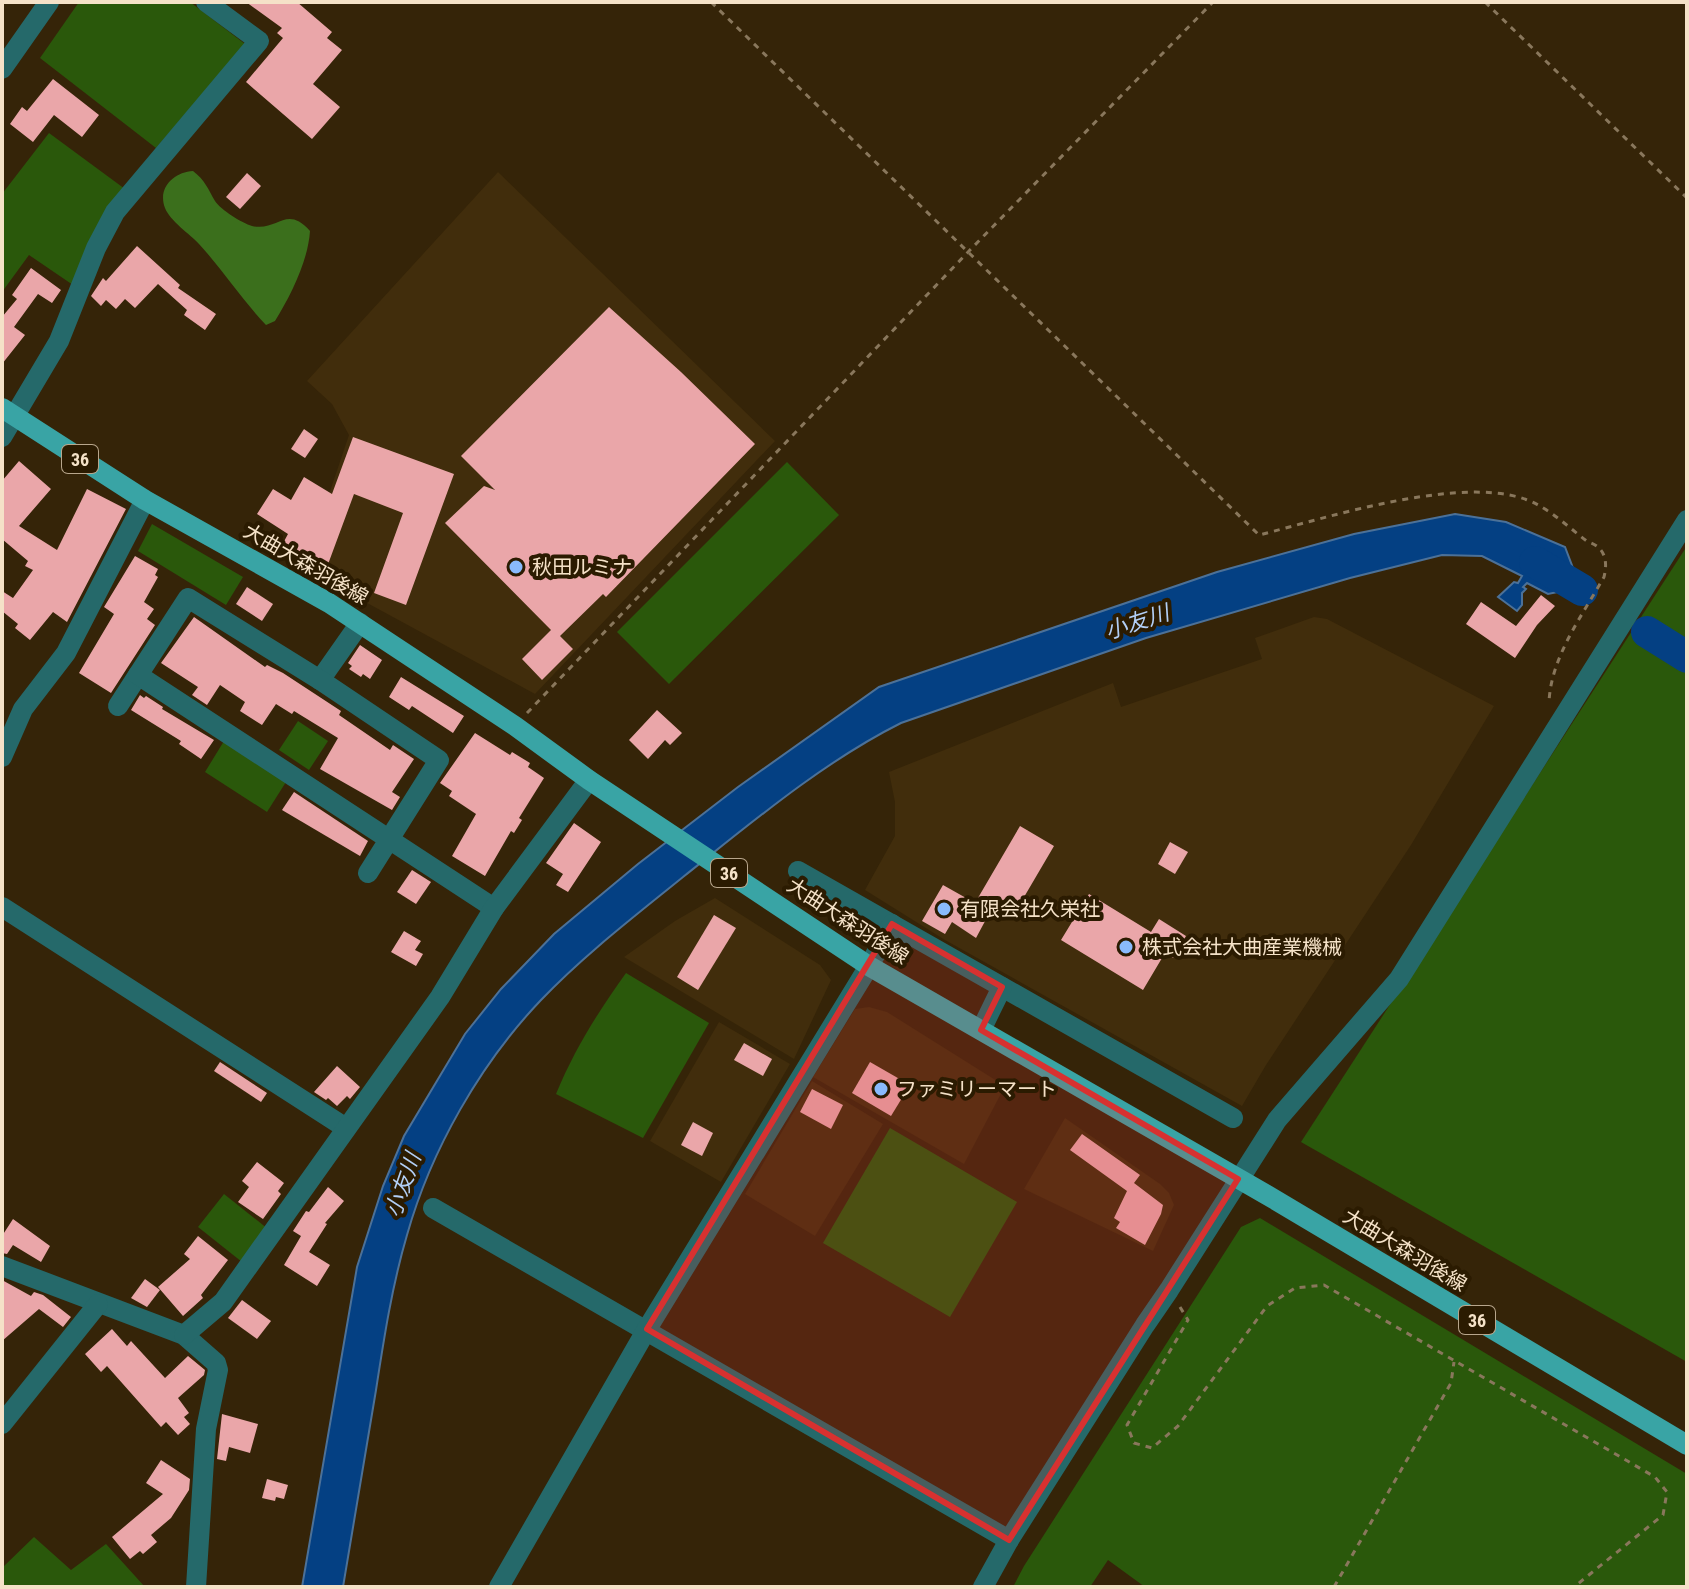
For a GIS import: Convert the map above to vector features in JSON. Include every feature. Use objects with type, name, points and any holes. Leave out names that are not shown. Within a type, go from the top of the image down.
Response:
[{"type":"main road","name":"大曲大森羽後線","points":[[9,413],[145,500],[329,603],[869,966],[1267,1195],[1687,1445]]},
{"type":"street","points":[[2,437],[9,413],[59,341],[96,248],[115,212],[259,41],[206,2]]},
{"type":"street","points":[[2,69],[43,4]]},
{"type":"street","points":[[2,757],[23,709],[66,653],[145,500]]},
{"type":"street","points":[[983,1587],[1009,1540],[1277,1120],[1399,979],[1687,520]]},
{"type":"street","points":[[118,706],[188,598],[320,680],[439,760],[368,873]]},
{"type":"street","points":[[320,680],[360,623]]},
{"type":"street","points":[[138,675],[494,908]]},
{"type":"street","points":[[184,1335],[223,1302],[440,997],[494,908],[589,780]]},
{"type":"street","points":[[798,871],[1233,1118]]},
{"type":"street","points":[[2,907],[346,1128]]},
{"type":"street","points":[[499,1587],[647,1329],[892,924]]},
{"type":"street","points":[[981,1030],[1002,987]]},
{"type":"street","points":[[433,1208],[1009,1540]]},
{"type":"street","points":[[2,1266],[184,1335],[216,1363],[218,1370],[206,1429],[196,1587]]},
{"type":"street","points":[[2,1424],[98,1304]]},
{"type":"path","points":[[711,2],[1259,535],[1437,494],[1501,493],[1537,504],[1588,542],[1596,544],[1607,565],[1604,577],[1558,659],[1550,684],[1548,742]]},
{"type":"path","points":[[515,726],[969,251],[1213,2]]},
{"type":"path","points":[[1485,2],[1687,198]]},
{"type":"path","points":[[1169,1290],[1188,1320],[1127,1425],[1134,1443],[1152,1448],[1178,1426],[1267,1306],[1295,1288],[1324,1285],[1655,1477],[1667,1492],[1663,1515],[1574,1587]]},
{"type":"path","points":[[1334,1587],[1451,1383],[1454,1361]]},
{"type":"highlighted area","points":[[892,924],[1002,987],[981,1030],[1238,1179],[1009,1540],[647,1329]]},
{"type":"shaded area","points":[[498,172],[775,441],[535,694],[299,566],[320,521],[349,435],[332,404],[307,381]]},
{"type":"shaded area","points":[[1314,617],[1327,619],[1494,706],[1411,845],[1242,1106],[945,940],[865,890],[895,836],[895,802],[889,772],[1113,683],[1121,707],[1262,659],[1255,638]]},
{"type":"shaded area","points":[[715,898],[820,965],[831,980],[794,1059],[624,957],[675,921]]},
{"type":"shaded area","points":[[869,1007],[887,1012],[1005,1086],[964,1164],[813,1077],[855,1009]]},
{"type":"shaded area","points":[[719,1022],[790,1064],[721,1182],[650,1141]]},
{"type":"shaded area","points":[[812,1081],[883,1124],[815,1236],[745,1194]]},
{"type":"shaded area","points":[[1065,1118],[1169,1193],[1174,1205],[1153,1251],[1024,1189]]},
{"type":"green space","points":[[79,2],[190,2],[245,44],[156,148],[40,58]]},
{"type":"green space","points":[[49,133],[125,189],[73,285],[29,255],[2,292],[2,194]]},
{"type":"green space","points":[[193,171],[218,205],[243,222],[261,227],[288,219],[302,223],[310,231],[298,278],[275,321],[266,325],[208,254],[165,208],[163,194],[169,182],[180,174]]},
{"type":"green space","points":[[787,462],[839,515],[669,684],[617,632]]},
{"type":"green space","points":[[152,524],[243,577],[226,605],[138,551]]},
{"type":"green space","points":[[1687,546],[1687,1362],[1301,1142]]},
{"type":"green space","points":[[298,721],[328,741],[309,770],[279,750]]},
{"type":"green space","points":[[224,741],[286,782],[267,812],[205,772]]},
{"type":"green space","points":[[626,973],[709,1023],[643,1138],[556,1094],[587,1032]]},
{"type":"green space","points":[[890,1128],[1017,1202],[950,1317],[823,1243]]},
{"type":"green space","points":[[224,1194],[268,1229],[242,1262],[198,1227]]},
{"type":"green space","points":[[1260,1218],[1687,1474],[1687,1587],[1145,1587],[1108,1560],[1090,1587],[1013,1587],[1241,1227]]},
{"type":"green space","points":[[34,1537],[71,1570],[106,1544],[145,1587],[6,1587],[2,1582],[2,1568]]},
{"type":"water","points":[[1455,514],[1506,522],[1565,547],[1576,576],[1567,590],[1548,594],[1527,583],[1523,587],[1526,589],[1522,593],[1522,605],[1517,611],[1498,597],[1514,582],[1518,583],[1522,576],[1482,556],[1442,555],[1350,578],[1146,638],[901,723],[788,794],[575,967],[541,1000],[498,1052],[460,1110],[429,1171],[407,1235],[393,1293],[343,1587],[302,1587],[357,1267],[383,1186],[404,1136],[465,1034],[501,989],[554,934],[738,787],[879,687],[1217,572],[1354,534]]},
{"type":"building","points":[[246,2],[297,2],[332,32],[327,38],[342,50],[313,84],[340,107],[312,139],[246,82],[283,38],[277,33],[282,28]]},
{"type":"building","points":[[53,79],[99,115],[82,137],[54,115],[33,142],[10,124],[22,107],[27,111]]},
{"type":"building","points":[[247,173],[261,186],[240,209],[226,197]]},
{"type":"building","points":[[137,246],[180,285],[178,288],[216,314],[205,330],[184,315],[187,310],[158,284],[135,308],[125,299],[116,309],[106,300],[101,306],[91,296],[103,278],[106,281]]},
{"type":"building","points":[[31,268],[61,290],[52,303],[38,294],[14,327],[25,335],[2,364],[2,317],[17,299],[12,295]]},
{"type":"building","points":[[609,307],[755,444],[606,597],[603,594],[560,636],[573,649],[542,680],[522,659],[551,630],[445,523],[484,486],[495,490],[461,456]]},
{"type":"building","points":[[304,429],[318,439],[305,458],[291,449]]},
{"type":"building","points":[[353,437],[454,474],[406,605],[374,593],[403,513],[354,494],[327,567],[281,547],[288,534],[257,514],[273,489],[291,500],[304,477],[332,494]]},
{"type":"building","points":[[19,461],[51,489],[19,526],[57,550],[87,489],[126,509],[67,622],[53,612],[30,640],[15,628],[18,624],[2,611],[2,591],[13,598],[33,570],[25,566],[28,561],[2,539],[2,481]]},
{"type":"building","points":[[135,556],[158,569],[155,575],[158,577],[144,602],[154,609],[147,619],[155,625],[111,693],[79,673],[114,614],[104,607]]},
{"type":"building","points":[[247,587],[273,604],[262,621],[236,604]]},
{"type":"building","points":[[1541,595],[1555,606],[1537,625],[1515,658],[1466,624],[1481,602],[1516,626]]},
{"type":"building","points":[[194,617],[265,667],[267,665],[283,673],[341,711],[339,715],[390,750],[393,745],[414,759],[392,792],[400,797],[392,810],[320,769],[338,738],[294,711],[292,714],[276,704],[262,725],[240,711],[245,702],[220,685],[207,705],[192,695],[198,687],[161,663]]},
{"type":"building","points":[[360,645],[382,660],[370,679],[349,669],[352,666],[348,663]]},
{"type":"building","points":[[401,677],[464,716],[453,733],[412,706],[409,710],[389,697]]},
{"type":"building","points":[[140,695],[214,740],[201,759],[179,744],[181,741],[131,710]]},
{"type":"building","points":[[657,710],[682,733],[670,745],[665,740],[648,759],[629,740]]},
{"type":"building","points":[[475,733],[510,755],[512,752],[530,763],[528,767],[544,778],[519,818],[522,820],[514,833],[511,831],[485,876],[452,856],[476,814],[449,796],[452,791],[440,783]]},
{"type":"building","points":[[294,792],[368,841],[360,856],[282,810]]},
{"type":"building","points":[[574,823],[601,842],[568,892],[556,885],[563,874],[546,863]]},
{"type":"building","points":[[1020,826],[1054,846],[1017,909],[998,897],[976,938],[952,922],[945,934],[922,921],[943,885],[975,903]]},
{"type":"building","points":[[1170,842],[1188,852],[1175,874],[1158,864]]},
{"type":"building","points":[[412,870],[431,882],[416,904],[397,892]]},
{"type":"building","name":"株式会社大曲産業機械","points":[[1089,894],[1151,932],[1159,919],[1186,936],[1173,958],[1165,953],[1143,990],[1061,940]]},
{"type":"building","points":[[714,915],[736,928],[698,990],[677,977]]},
{"type":"building","points":[[404,931],[421,941],[415,950],[423,954],[416,966],[391,952]]},
{"type":"building","points":[[744,1043],[772,1059],[763,1076],[734,1060]]},
{"type":"building","points":[[220,1062],[267,1093],[261,1102],[214,1071]]},
{"type":"building","name":"ファミリーマート","points":[[870,1062],[910,1085],[891,1116],[852,1093]]},
{"type":"building","points":[[337,1066],[360,1087],[350,1099],[347,1096],[337,1106],[314,1092]]},
{"type":"building","points":[[812,1089],[843,1105],[831,1129],[800,1112]]},
{"type":"building","points":[[693,1122],[713,1133],[702,1156],[681,1145]]},
{"type":"building","points":[[1082,1134],[1140,1175],[1134,1183],[1163,1205],[1145,1245],[1116,1228],[1120,1222],[1114,1218],[1127,1191],[1070,1150]]},
{"type":"building","points":[[257,1162],[284,1183],[278,1191],[281,1194],[263,1219],[238,1202],[249,1187],[242,1181]]},
{"type":"building","points":[[328,1187],[344,1201],[325,1223],[309,1252],[330,1265],[317,1286],[284,1265],[301,1236],[293,1231]]},
{"type":"building","points":[[13,1219],[50,1246],[41,1262],[13,1245],[7,1254],[2,1253],[2,1236]]},
{"type":"building","points":[[198,1236],[228,1260],[201,1295],[203,1298],[183,1316],[158,1287],[190,1259],[184,1254]]},
{"type":"building","points":[[145,1279],[160,1290],[147,1307],[131,1298]]},
{"type":"building","points":[[2,1280],[31,1296],[34,1292],[43,1295],[71,1317],[63,1327],[39,1309],[2,1341]]},
{"type":"building","points":[[242,1300],[271,1321],[257,1339],[228,1318]]},
{"type":"building","points":[[112,1329],[127,1346],[131,1341],[165,1378],[188,1356],[205,1370],[204,1375],[178,1398],[189,1413],[184,1417],[190,1424],[178,1435],[166,1422],[161,1427],[107,1366],[101,1372],[85,1354]]},
{"type":"building","points":[[222,1414],[258,1424],[250,1453],[229,1447],[226,1461],[217,1459]]},
{"type":"building","points":[[161,1460],[190,1479],[189,1490],[171,1518],[151,1535],[157,1542],[143,1554],[140,1551],[130,1559],[112,1537],[163,1494],[146,1483]]},
{"type":"building","points":[[267,1479],[288,1485],[284,1499],[276,1497],[275,1501],[262,1498]]},
{"type":"waterway","name":"小友川","points":[[1535,562],[1582,590]]},
{"type":"waterway","name":"小友川","points":[[1647,632],[1687,657]]},
{"type":"place","name":"秋田ルミナ","points":[[516,567]]},
{"type":"place","name":"有限会社久栄社","points":[[944,909]]},
{"type":"place","name":"株式会社大曲産業機械","points":[[1126,947]]},
{"type":"place","name":"ファミリーマート","points":[[881,1089]]}]
